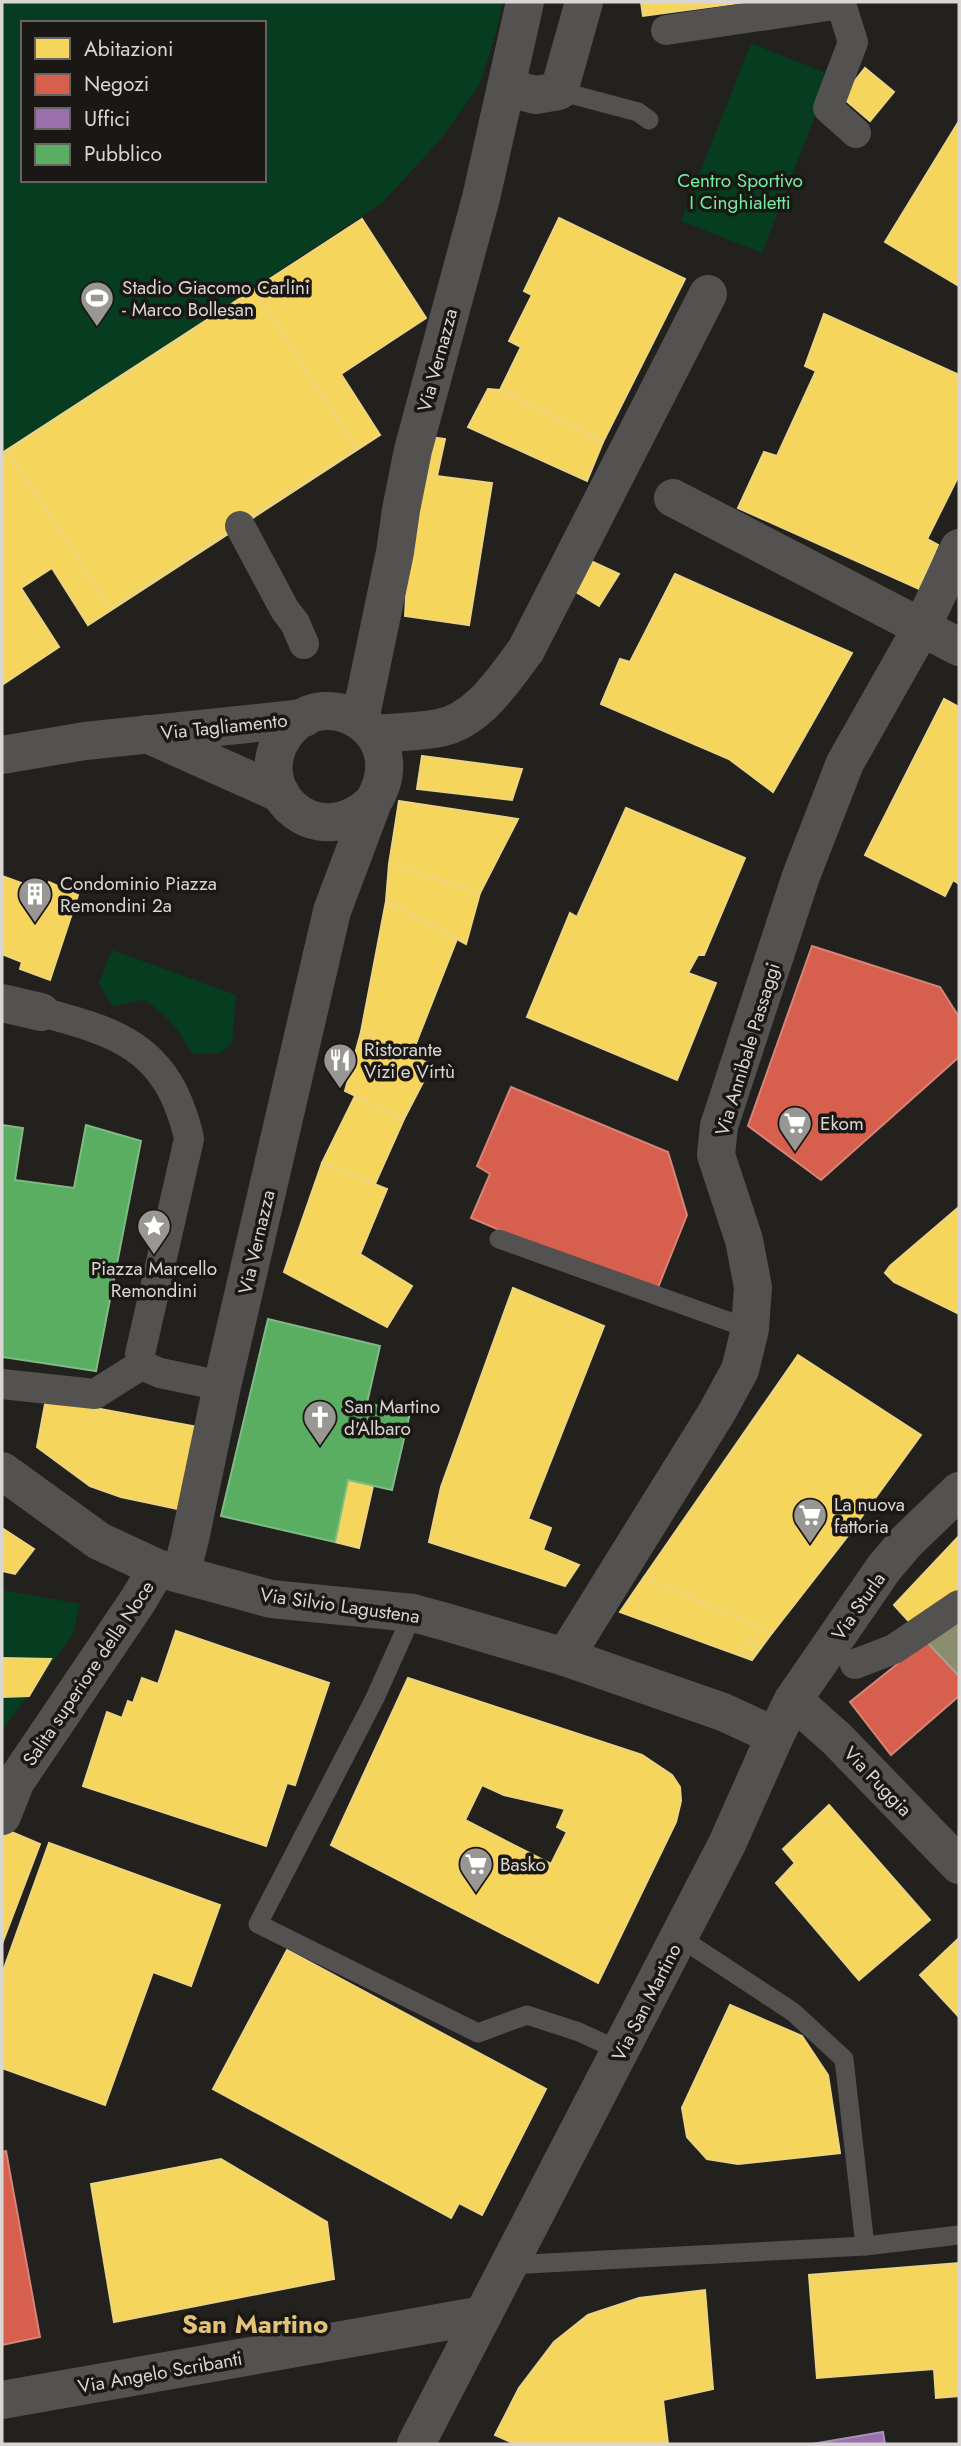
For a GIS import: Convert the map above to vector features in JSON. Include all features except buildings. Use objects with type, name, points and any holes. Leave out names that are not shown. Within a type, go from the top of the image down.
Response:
[{"type":"street","name":"Via Vernazza","points":[[169,1571],[190,1539],[222,1386],[332,911],[373,802],[381,788],[385,770],[383,751],[367,727],[413,450],[481,198],[525,2]]},
{"type":"street","points":[[507,88],[536,95],[559,91],[584,2]]},
{"type":"street","points":[[666,30],[841,4],[853,42],[828,107],[865,139]]},
{"type":"street","points":[[373,802],[348,820],[332,823],[317,822],[290,807],[275,780],[274,764],[278,746],[289,729],[304,718],[323,712],[342,713],[367,727],[442,728],[471,713],[496,688],[526,650],[708,294]]},
{"type":"street","points":[[673,498],[959,647]]},
{"type":"street","points":[[240,526],[285,610],[296,623],[304,644]]},
{"type":"street","name":"Via Annibale Passaggi","points":[[565,1657],[740,1370],[750,1329],[753,1287],[744,1240],[716,1155],[719,1126],[801,876],[845,763],[922,627],[959,548]]},
{"type":"street","name":"Via Tagliamento","points":[[2,755],[85,740],[304,718]]},
{"type":"street","name":"Via Tagliamento","points":[[145,733],[281,794]]},
{"type":"street","name":"Via Vernazza","points":[[317,822],[332,911]]},
{"type":"street","points":[[2,1003],[90,1025],[137,1048],[157,1066],[173,1090],[187,1126],[187,1155],[141,1354],[141,1365]]},
{"type":"street","points":[[141,1365],[160,1373],[222,1386]]},
{"type":"street","points":[[2,1384],[95,1394],[141,1365]]},
{"type":"street","name":"Via Silvio Lagustena","points":[[2,1471],[99,1541],[169,1571],[271,1599],[413,1613],[565,1657],[723,1712],[775,1736]]},
{"type":"street","name":"Via Sturla","points":[[775,1736],[793,1700],[884,1568],[906,1542],[959,1491]]},
{"type":"street","name":"Salita superiore della Noce","points":[[2,1816],[16,1781],[139,1599],[169,1571]]},
{"type":"street","points":[[855,1664],[894,1649],[959,1605]]},
{"type":"street","name":"Via Puggia","points":[[793,1700],[837,1739],[959,1865]]},
{"type":"street","name":"Via San Martino","points":[[416,2444],[727,1844],[775,1736]]},
{"type":"street","name":"Via Angelo Scribanti","points":[[2,2400],[483,2315]]},
{"type":"lane","points":[[559,91],[638,112],[649,120]]},
{"type":"lane","points":[[499,1239],[750,1329]]},
{"type":"lane","points":[[413,1613],[375,1698],[258,1924],[478,2033],[527,2015],[579,2032],[620,2051]]},
{"type":"lane","points":[[679,1937],[793,2012],[844,2059],[865,2246]]},
{"type":"lane","points":[[509,2265],[865,2246],[959,2235]]},
{"type":"green space","name":"Stadio Giacomo Carlini - Marco Bollesan","points":[[2,2],[502,2],[498,26],[480,84],[440,140],[382,203],[2,453]]},
{"type":"green space","name":"Centro Sportivo I Cinghialetti","points":[[751,43],[831,75],[762,253],[681,221]]},
{"type":"green space","points":[[112,950],[236,995],[232,1043],[219,1054],[192,1053],[171,1023],[144,1000],[112,1006],[99,983]]},
{"type":"green space","points":[[2,1590],[80,1604],[73,1634],[2,1731]]},
{"type":"place","name":"Stadio Giacomo Carlini - Marco Bollesan","points":[[97,328]]},
{"type":"place","name":"Condominio Piazza Remondini 2a","points":[[35,924]]},
{"type":"place","name":"Ristorante Vizi e Virtù","points":[[340,1090]]},
{"type":"place","name":"Ekom","points":[[795,1153]]},
{"type":"place","name":"Piazza Marcello Remondini","points":[[154,1256]]},
{"type":"place","name":"San Martino d'Albaro","points":[[320,1447]]},
{"type":"place","name":"La nuova fattoria","points":[[810,1545]]},
{"type":"place","name":"Basko","points":[[476,1894]]},
{"type":"district","name":"San Martino","points":[[255,2324]]}]
